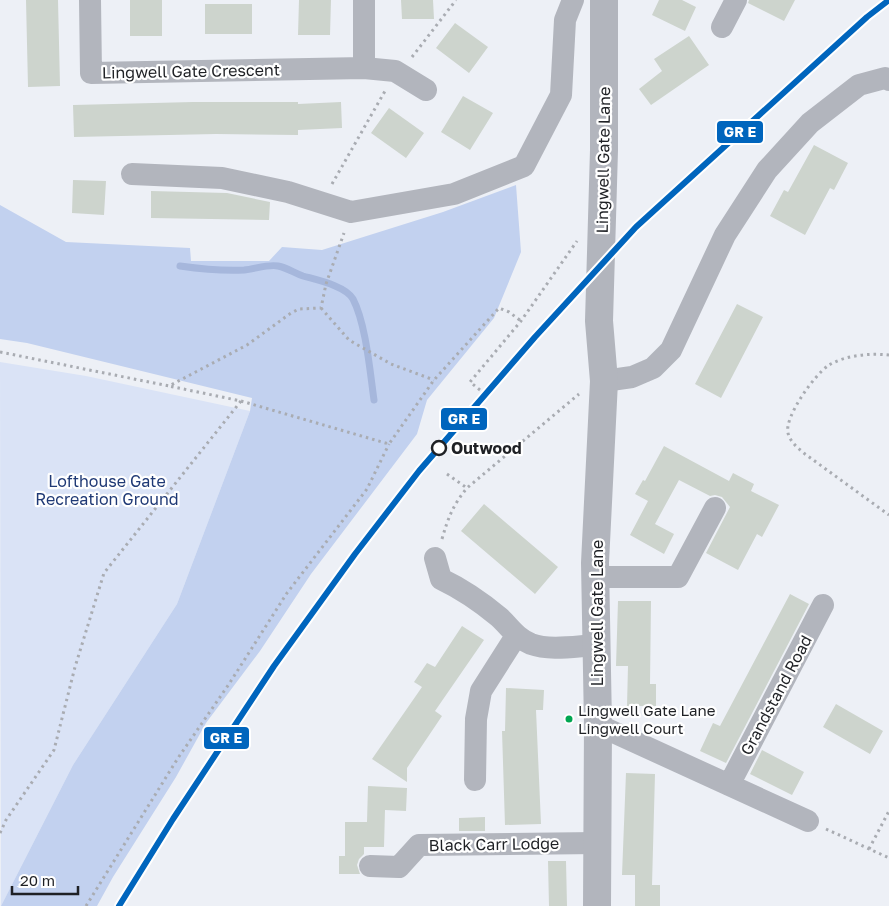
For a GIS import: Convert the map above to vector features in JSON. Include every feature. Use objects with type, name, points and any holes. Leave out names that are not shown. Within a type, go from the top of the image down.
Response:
[{"type":"street","name":"Lingwell Gate Crescent","points":[[90,0],[91,73],[364,68],[395,71],[426,90]]},
{"type":"street","points":[[364,0],[364,68]]},
{"type":"street","points":[[132,174],[222,178],[288,192],[351,212],[454,194],[524,166],[561,95],[565,20],[574,0]]},
{"type":"street","name":"Lingwell Gate Lane","points":[[597,906],[598,725],[595,562],[604,381],[600,321],[604,150],[604,0]]},
{"type":"street","points":[[722,27],[736,0]]},
{"type":"street","points":[[604,381],[632,377],[652,368],[671,350],[726,235],[767,170],[810,123],[859,85],[885,78],[889,80]]},
{"type":"street","points":[[596,577],[678,577],[715,508]]},
{"type":"street","points":[[435,558],[441,579],[460,588],[493,613],[516,636],[532,644],[549,647],[597,645]]},
{"type":"street","name":"Grandstand Road","points":[[729,785],[823,605]]},
{"type":"street","points":[[475,780],[476,719],[482,691],[516,636]]},
{"type":"street","points":[[598,725],[808,821]]},
{"type":"street","name":"Black Carr Lodge","points":[[370,866],[399,877],[419,845],[598,843]]},
{"type":"path","points":[[321,308],[326,284],[351,212],[328,191],[383,93],[456,0]]},
{"type":"path","points":[[480,390],[470,382],[521,321],[558,270]]},
{"type":"path","points":[[321,308],[349,340],[392,364],[434,380]]},
{"type":"path","points":[[169,386],[247,345],[291,313],[300,309],[321,308]]},
{"type":"path","points":[[86,906],[178,758],[229,684],[287,594],[367,489],[389,444],[434,380],[499,308],[509,312],[521,321]]},
{"type":"path","points":[[0,352],[242,401],[389,444]]},
{"type":"path","points":[[889,355],[863,354],[844,358],[828,366],[809,385],[793,412],[788,424],[788,433],[793,443],[805,454],[889,515]]},
{"type":"path","points":[[435,558],[451,511],[467,488],[583,391],[604,381]]},
{"type":"path","points":[[0,833],[6,820],[54,750],[75,667],[104,573],[242,401]]},
{"type":"path","points":[[447,474],[467,488]]},
{"type":"path","points":[[869,849],[889,810]]},
{"type":"path","points":[[808,821],[889,858]]},
{"type":"green space","name":"Lofthouse Gate Recreation Ground","points":[[0,362],[86,376],[250,411],[177,604],[73,765],[1,906]]},
{"type":"shaded area","points":[[516,185],[521,252],[494,318],[427,400],[417,434],[311,574],[260,651],[206,723],[176,777],[113,877],[97,906],[1,906],[73,765],[177,604],[250,411],[252,398],[27,343],[0,339],[0,205],[66,242],[190,248],[191,261],[269,261],[282,247],[322,250],[443,212]]},
{"type":"building","points":[[26,0],[58,0],[60,86],[28,87]]},
{"type":"building","points":[[130,0],[162,0],[162,36],[130,36]]},
{"type":"building","points":[[299,0],[331,0],[330,35],[298,35]]},
{"type":"building","points":[[401,0],[433,0],[434,19],[402,19]]},
{"type":"building","points":[[659,0],[682,0],[696,7],[685,31],[652,15]]},
{"type":"building","points":[[749,0],[795,0],[784,21],[748,3]]},
{"type":"building","points":[[205,4],[252,4],[252,34],[205,34]]},
{"type":"building","points":[[455,23],[488,47],[469,73],[436,48]]},
{"type":"building","points":[[689,36],[709,65],[651,105],[639,89],[662,71],[654,59]]},
{"type":"building","points":[[463,96],[493,113],[470,150],[441,132]]},
{"type":"building","points":[[298,102],[298,104],[341,102],[342,128],[298,130],[298,135],[216,134],[74,137],[73,105]]},
{"type":"building","points":[[389,108],[424,133],[406,158],[371,133]]},
{"type":"building","points":[[814,145],[848,163],[834,190],[830,188],[805,235],[770,216],[784,190],[788,192]]},
{"type":"building","points":[[73,180],[106,181],[104,215],[72,213]]},
{"type":"building","points":[[151,191],[227,193],[270,202],[269,220],[151,218]]},
{"type":"building","points":[[737,304],[763,317],[721,398],[695,384]]},
{"type":"building","points":[[664,446],[729,481],[733,473],[754,484],[751,491],[779,505],[762,537],[757,534],[738,570],[706,553],[730,507],[722,497],[710,496],[679,480],[655,524],[674,534],[664,554],[630,535],[648,501],[635,494],[643,480],[645,481]]},
{"type":"building","points":[[484,504],[558,567],[535,594],[461,531]]},
{"type":"building","points":[[790,594],[809,604],[726,763],[700,751],[713,723],[720,726]]},
{"type":"building","points":[[618,601],[651,601],[650,684],[656,684],[656,706],[627,706],[628,666],[616,666]]},
{"type":"building","points":[[462,626],[484,640],[435,711],[442,716],[407,768],[407,782],[372,759],[422,687],[414,682],[427,663],[435,667]]},
{"type":"building","points":[[506,688],[544,690],[543,710],[536,710],[541,824],[505,825],[502,731],[505,731]]},
{"type":"building","points":[[836,704],[883,731],[870,754],[823,727]]},
{"type":"building","points":[[762,750],[804,772],[792,795],[750,774]]},
{"type":"building","points":[[626,773],[655,774],[652,885],[660,885],[660,906],[635,906],[635,875],[622,875]]},
{"type":"building","points":[[368,786],[407,788],[406,811],[385,810],[384,847],[364,847],[364,854],[359,859],[357,865],[360,874],[339,874],[339,856],[345,856],[345,822],[367,822]]},
{"type":"building","points":[[485,817],[485,831],[459,831],[459,818]]},
{"type":"building","points":[[548,861],[566,861],[567,906],[549,906]]},
{"type":"waterway","points":[[180,266],[212,270],[278,266],[344,290],[353,299],[361,321],[367,348],[374,400]]},
{"type":"transit line","points":[[119,906],[173,819],[274,666],[355,554],[419,471],[535,337],[636,227],[867,17],[889,0]]},
{"type":"place","name":"Outwood","points":[[439,448]]},
{"type":"place","name":"Lingwell Gate Lane Lingwell Court","points":[[569,719]]}]
